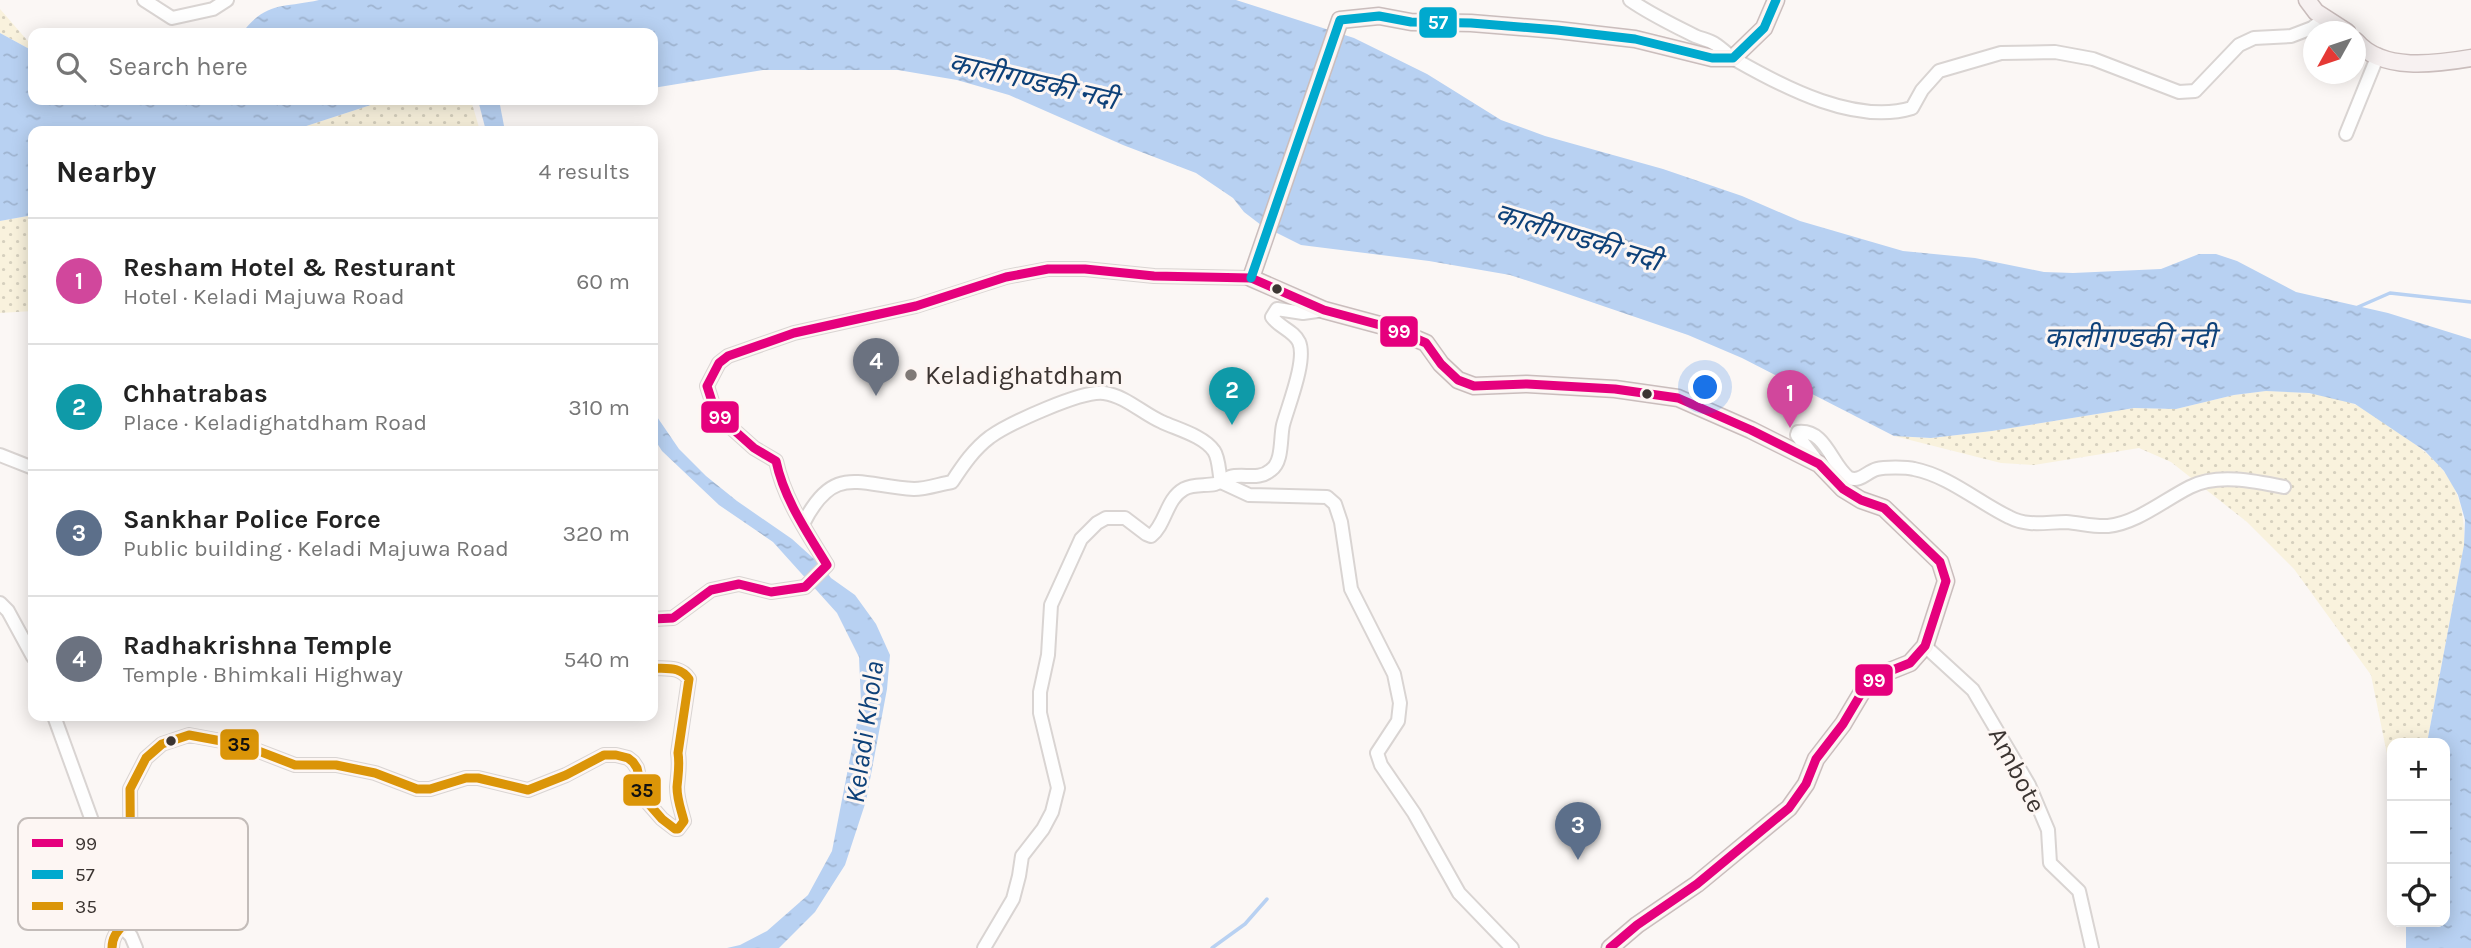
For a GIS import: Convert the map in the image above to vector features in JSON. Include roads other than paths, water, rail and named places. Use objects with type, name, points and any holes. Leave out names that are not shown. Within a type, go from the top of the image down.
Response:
[{"type":"main road","points":[[1610,948],[1637,925],[1698,884],[1789,808],[1806,784],[1816,759],[1843,724],[1865,687],[1881,675],[1910,663],[1925,646],[1946,581],[1940,562],[1884,508],[1861,500],[1843,489],[1819,464],[1678,398],[1615,389],[1527,384],[1474,386],[1458,380],[1441,364],[1426,342],[1391,328],[1324,310],[1251,278],[1340,20],[1380,16],[1411,22],[1471,23],[1635,38],[1712,58],[1733,58],[1764,28],[1776,0]]},
{"type":"main road","points":[[2307,0],[2330,21]]},
{"type":"main road","points":[[2366,49],[2409,63],[2471,58]]},
{"type":"street","points":[[144,0],[172,19],[213,9],[227,0]]},
{"type":"street","points":[[1630,0],[1714,43],[1733,58],[1768,77],[1814,97],[1862,112],[1898,112],[1912,108],[1922,90],[1939,71],[2001,53],[2055,52],[2093,59],[2179,92],[2195,92],[2239,45],[2254,38],[2291,36],[2312,28],[2325,18]]},
{"type":"street","points":[[2346,134],[2378,55]]},
{"type":"street","points":[[658,619],[673,618],[711,590],[739,584],[771,592],[805,587],[826,566],[780,480],[776,461],[754,448],[716,414],[707,386],[719,363],[728,356],[794,333],[916,306],[1006,277],[1048,269],[1086,269],[1154,276],[1251,278]]},
{"type":"street","points":[[984,948],[1013,899],[1021,856],[1043,829],[1052,812],[1058,788],[1040,713],[1040,692],[1048,655],[1051,605],[1081,539],[1097,523],[1115,517],[1125,518],[1151,536],[1159,530],[1172,502],[1185,488],[1221,482],[1231,477],[1251,478],[1276,466],[1283,424],[1295,388],[1300,343],[1275,321],[1273,312],[1277,309],[1303,313],[1324,310]]},
{"type":"street","points":[[803,524],[812,506],[838,482],[865,482],[917,489],[952,482],[972,453],[989,438],[1011,425],[1042,413],[1064,400],[1103,393],[1122,399],[1214,450],[1221,482]]},
{"type":"street","points":[[1819,464],[1797,435],[1798,432],[1808,433],[1824,444],[1837,466],[1849,478],[1860,479],[1879,468],[1917,469],[1965,491],[2008,517],[2020,522],[2041,524],[2065,522],[2110,526],[2127,521],[2190,486],[2207,481],[2255,481],[2284,487]]},
{"type":"street","points":[[0,455],[28,466]]},
{"type":"street","points":[[1221,482],[1249,495],[1317,495],[1327,497],[1335,504],[1341,522],[1351,589],[1394,674],[1401,703],[1398,721],[1377,753],[1381,765],[1414,813],[1459,893],[1512,948]]},
{"type":"street","points":[[0,603],[8,611],[28,648]]},
{"type":"street","name":"Ambote","points":[[1925,646],[1973,690],[2029,785],[2048,830],[2050,863],[2079,891],[2092,948]]},
{"type":"street","points":[[129,818],[130,789],[146,758],[162,744],[189,734],[243,745],[295,765],[335,765],[375,773],[417,789],[430,789],[466,778],[478,778],[528,790],[566,775],[604,755],[616,755],[633,762],[648,803],[671,827],[678,829],[684,821],[678,805],[678,753],[689,680],[685,673],[677,669],[658,668]]},
{"type":"street","points":[[56,721],[91,818]]},
{"type":"street","points":[[112,948],[115,933],[118,930]]},
{"type":"street","points":[[125,930],[136,948]]},
{"type":"water","name":"कालीगण्डकी नदी","points":[[319,0],[1236,0],[1354,38],[1427,74],[1501,120],[1545,136],[1663,169],[1742,196],[1800,221],[1903,251],[1975,258],[2044,272],[2073,273],[2161,269],[2199,254],[2216,254],[2237,261],[2296,292],[2388,313],[2471,339],[2471,948],[2406,948],[2406,927],[2450,927],[2450,738],[2428,738],[2464,545],[2465,520],[2458,495],[2444,471],[2425,451],[2355,404],[2309,393],[2266,391],[2234,395],[2176,409],[2134,408],[1931,438],[1894,436],[1742,358],[1688,335],[1510,275],[1429,261],[1301,245],[1261,225],[1244,212],[1233,198],[1196,173],[1123,145],[1009,95],[957,80],[898,70],[763,70],[658,87],[658,28],[246,28],[259,15],[276,8]]},
{"type":"water","points":[[0,33],[28,48],[28,105],[371,105],[306,126],[28,126],[28,216],[0,221]]},
{"type":"water","points":[[479,105],[500,105],[504,126],[485,126]]},
{"type":"water","name":"Keladi Khola","points":[[658,418],[679,449],[706,476],[792,539],[822,566],[831,578],[855,595],[876,624],[890,655],[887,689],[866,801],[845,865],[815,912],[779,948],[727,948],[740,945],[767,931],[808,895],[832,851],[861,702],[859,657],[837,613],[773,542],[719,505],[658,445]]},
{"type":"waterway","points":[[2356,310],[2390,293],[2471,302]]},
{"type":"waterway","points":[[1212,948],[1245,924],[1267,899]]},
{"type":"place","name":"Keladighatdham","points":[[911,375]]},
{"type":"place","name":"Radhakrishna Temple","points":[[876,396]]},
{"type":"place","name":"Chhatrabas","points":[[1232,425]]},
{"type":"place","name":"Resham Hotel & Resturant","points":[[1790,428]]},
{"type":"place","name":"Sankhar Police Force","points":[[1578,860]]}]
